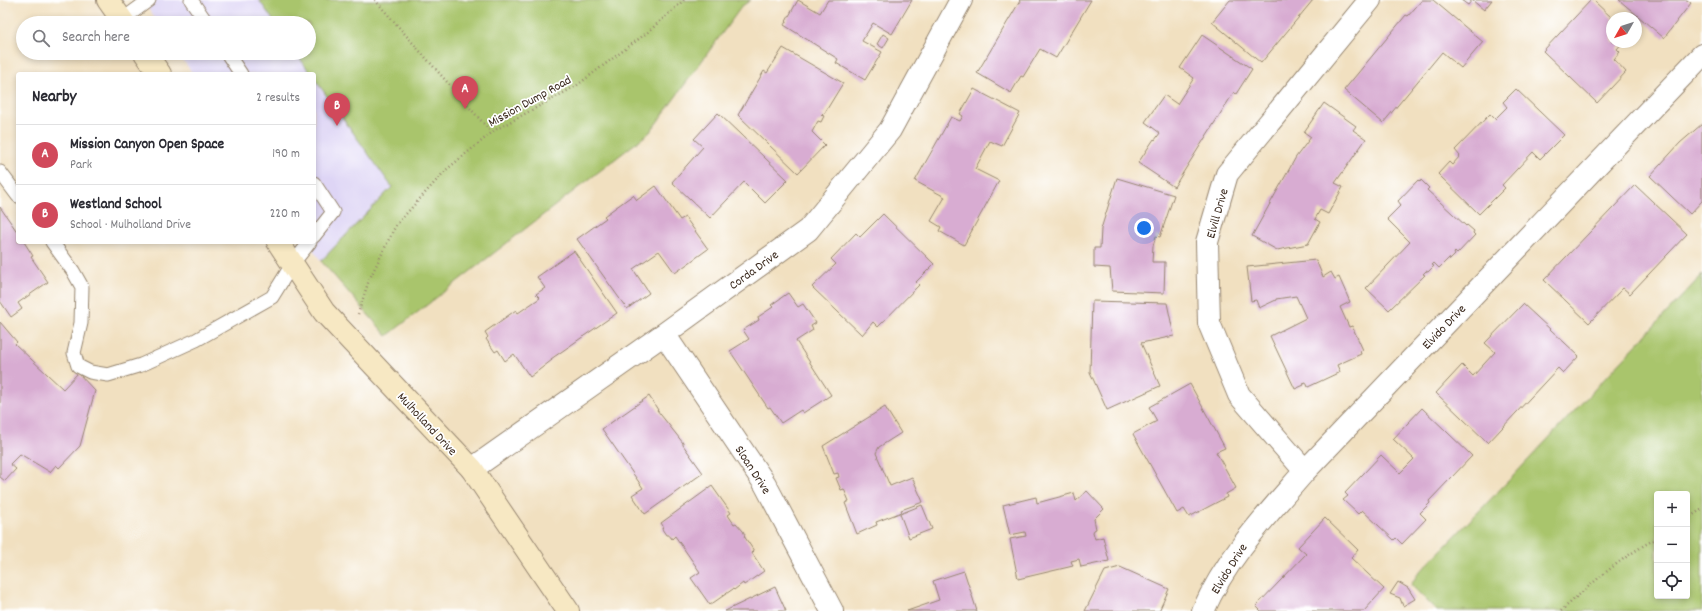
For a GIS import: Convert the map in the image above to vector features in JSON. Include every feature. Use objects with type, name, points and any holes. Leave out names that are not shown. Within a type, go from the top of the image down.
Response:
[{"type":"main road","points":[[108,0],[119,16]]},
{"type":"main road","points":[[150,60],[159,72]]},
{"type":"main road","name":"Mulholland Drive","points":[[279,244],[324,312],[472,469],[568,611]]},
{"type":"street","name":"Corda Drive","points":[[472,469],[664,334],[808,230],[890,130],[961,0]]},
{"type":"street","name":"Elvill Drive","points":[[1305,471],[1239,395],[1209,323],[1207,242],[1227,174],[1370,0]]},
{"type":"street","name":"Elvido Drive","points":[[1203,611],[1210,596],[1244,542],[1305,471],[1702,55]]},
{"type":"street","name":"Sloan Drive","points":[[664,334],[765,484],[832,611]]},
{"type":"lane","points":[[129,16],[149,0]]},
{"type":"lane","points":[[191,0],[202,16]]},
{"type":"lane","points":[[232,60],[240,72]]},
{"type":"lane","points":[[0,172],[16,193]]},
{"type":"lane","points":[[316,186],[333,212],[316,233]]},
{"type":"lane","points":[[53,244],[73,271],[82,287],[81,323],[74,353],[78,366],[90,372],[108,375],[141,365],[196,340],[272,297],[293,263],[308,244]]},
{"type":"path","points":[[375,0],[491,132]]},
{"type":"path","name":"Mission Dump Road","points":[[349,340],[370,280],[396,225],[446,170],[491,132],[576,86],[648,32],[684,0]]},
{"type":"path","points":[[1690,518],[1702,508]]},
{"type":"path","points":[[1561,611],[1598,578],[1633,551],[1654,540]]},
{"type":"shaded area","points":[[142,0],[265,0],[277,16],[153,16]]},
{"type":"shaded area","points":[[183,60],[310,60],[400,179],[321,261],[309,244],[316,244],[316,72],[192,72]]},
{"type":"green space","points":[[259,0],[751,0],[742,6],[650,132],[387,336],[321,261],[392,187],[316,81],[316,72],[310,72],[301,60],[316,60],[316,16],[270,16]]},
{"type":"green space","points":[[1702,275],[1702,611],[1437,611],[1411,585],[1417,575],[1515,474]]},
{"type":"building","points":[[798,0],[820,13],[828,0],[912,0],[892,34],[873,23],[862,41],[882,52],[865,80],[836,63],[838,59],[784,25]]},
{"type":"building","points":[[1019,0],[1091,0],[1056,58],[1040,49],[1023,77],[1021,76],[1011,93],[977,73],[1020,1]]},
{"type":"building","points":[[1230,0],[1313,0],[1261,63],[1212,22]]},
{"type":"building","points":[[1422,0],[1433,0],[1483,42],[1461,68],[1442,52],[1383,123],[1344,90],[1406,15],[1408,16]]},
{"type":"building","points":[[1461,0],[1472,0],[1468,5]]},
{"type":"building","points":[[1472,0],[1492,0],[1484,10]]},
{"type":"building","points":[[1591,0],[1593,0],[1606,12],[1606,48],[1618,48],[1617,49],[1620,52],[1614,59],[1626,72],[1597,103],[1543,51]]},
{"type":"building","points":[[1619,0],[1687,0],[1691,3],[1664,38],[1642,19],[1642,12],[1633,12]]},
{"type":"building","points":[[883,34],[889,38],[883,48],[877,44]]},
{"type":"building","points":[[1202,35],[1252,69],[1236,94],[1234,92],[1174,187],[1138,163],[1154,139],[1155,140],[1160,133],[1145,122],[1164,95],[1177,104],[1194,78],[1180,68]]},
{"type":"building","points":[[783,48],[843,83],[824,114],[823,113],[821,115],[824,116],[821,122],[818,121],[812,132],[825,145],[798,173],[738,115],[764,71],[767,73]]},
{"type":"building","points":[[974,89],[1020,113],[1002,146],[990,141],[975,169],[999,181],[964,245],[939,231],[941,227],[931,221],[945,197],[915,181],[951,117],[960,121],[963,116],[960,114]]},
{"type":"building","points":[[1516,89],[1564,135],[1540,159],[1533,152],[1502,185],[1505,188],[1479,214],[1438,174],[1449,162],[1452,165],[1460,156],[1455,150],[1490,114],[1495,119],[1507,107],[1503,102]]},
{"type":"building","points":[[1324,103],[1356,126],[1353,130],[1366,139],[1335,183],[1343,187],[1328,214],[1320,210],[1315,219],[1320,222],[1308,244],[1277,250],[1252,236],[1296,157],[1311,137],[1304,132]]},
{"type":"building","points":[[718,113],[788,180],[765,203],[744,182],[710,218],[672,182],[703,147],[694,139]]},
{"type":"building","points":[[1702,124],[1702,201],[1690,214],[1650,176],[1680,143]]},
{"type":"building","points":[[1117,178],[1174,195],[1160,237],[1156,236],[1153,246],[1152,262],[1165,262],[1164,293],[1112,291],[1110,268],[1094,267],[1094,248],[1100,248],[1101,229]]},
{"type":"building","points":[[1418,180],[1420,182],[1421,180],[1429,188],[1427,190],[1466,226],[1467,225],[1474,231],[1473,233],[1475,235],[1457,254],[1455,252],[1455,255],[1450,260],[1449,258],[1439,268],[1434,263],[1432,265],[1434,266],[1428,272],[1426,271],[1423,274],[1425,275],[1389,310],[1366,288],[1410,242],[1387,219],[1401,205],[1398,201]]},
{"type":"building","points":[[1635,185],[1687,234],[1630,294],[1623,288],[1589,323],[1544,280]]},
{"type":"building","points":[[656,186],[680,220],[685,217],[708,249],[675,273],[659,251],[633,269],[649,293],[627,309],[577,239],[606,218],[604,216],[633,195],[637,200]]},
{"type":"building","points":[[0,207],[16,230],[16,244],[25,244],[33,256],[31,257],[48,282],[18,303],[22,309],[11,317],[0,301]]},
{"type":"building","points":[[883,214],[934,264],[916,282],[919,285],[878,327],[873,322],[862,335],[812,287],[836,264],[831,259],[856,233],[860,237]]},
{"type":"building","points":[[574,251],[617,313],[551,359],[552,360],[530,377],[514,354],[505,361],[498,350],[495,352],[486,339],[488,337],[485,332],[516,310],[518,313],[540,298],[536,294],[545,288],[537,277]]},
{"type":"building","points":[[1316,260],[1323,277],[1331,272],[1335,279],[1339,277],[1350,302],[1340,307],[1349,327],[1352,326],[1363,350],[1360,351],[1361,354],[1337,365],[1340,372],[1308,387],[1306,382],[1303,383],[1304,385],[1295,389],[1270,336],[1306,318],[1296,296],[1276,299],[1259,308],[1256,300],[1251,301],[1247,267]]},
{"type":"building","points":[[788,293],[798,307],[803,304],[816,323],[811,326],[813,330],[796,341],[831,395],[803,413],[801,410],[781,423],[770,407],[768,408],[730,351],[749,339],[743,330],[759,320],[758,317],[773,307],[771,305]]},
{"type":"building","points":[[1092,301],[1167,303],[1174,336],[1141,343],[1160,386],[1107,410],[1090,372]]},
{"type":"building","points":[[1523,304],[1579,356],[1563,373],[1558,368],[1488,443],[1436,393],[1462,365],[1473,376],[1495,352],[1485,343]]},
{"type":"building","points":[[0,322],[17,342],[15,344],[63,389],[78,373],[95,391],[80,446],[59,468],[56,465],[50,472],[20,454],[10,464],[16,469],[5,481],[0,477]]},
{"type":"building","points":[[1190,384],[1225,448],[1216,452],[1236,488],[1226,494],[1227,497],[1189,517],[1184,509],[1177,513],[1133,434],[1157,421],[1149,407]]},
{"type":"building","points":[[649,396],[657,410],[683,443],[703,473],[645,514],[632,495],[643,488],[602,429]]},
{"type":"building","points":[[885,407],[901,433],[879,447],[876,453],[890,486],[912,477],[923,502],[901,510],[902,512],[876,522],[877,525],[857,534],[845,503],[849,501],[844,489],[841,490],[836,478],[839,477],[838,473],[834,474],[823,446]]},
{"type":"building","points":[[1422,408],[1472,456],[1429,501],[1430,503],[1420,513],[1426,519],[1402,544],[1396,538],[1394,540],[1362,510],[1358,514],[1343,500],[1348,496],[1345,493],[1381,455],[1400,473],[1414,459],[1393,439]]},
{"type":"building","points":[[712,486],[731,513],[728,515],[734,524],[736,523],[743,531],[744,536],[754,551],[752,553],[764,571],[744,585],[743,583],[734,590],[733,589],[710,605],[691,578],[700,572],[675,536],[672,539],[669,535],[666,535],[662,529],[663,526],[661,523]]},
{"type":"building","points":[[1087,491],[1104,509],[1094,519],[1096,529],[1093,532],[1095,539],[1103,537],[1109,561],[1081,567],[1079,559],[1071,561],[1073,566],[1018,579],[1010,539],[1026,536],[1025,532],[1010,535],[1003,505],[1036,497],[1037,503],[1074,493],[1076,501]]},
{"type":"building","points":[[922,505],[932,529],[909,538],[900,514]]},
{"type":"building","points":[[1325,518],[1358,550],[1351,558],[1384,589],[1364,611],[1261,611],[1256,606],[1306,554],[1298,547]]},
{"type":"building","points":[[1120,567],[1169,589],[1159,611],[1085,611],[1105,571]]},
{"type":"building","points":[[964,571],[977,611],[907,611],[939,600],[933,581]]},
{"type":"building","points":[[1398,582],[1408,588],[1415,599],[1403,606],[1400,598],[1390,594]]},
{"type":"building","points":[[775,587],[786,611],[725,611]]},
{"type":"place","name":"Mission Canyon Open Space","points":[[465,109]]},
{"type":"place","name":"Westland School","points":[[337,126]]}]
